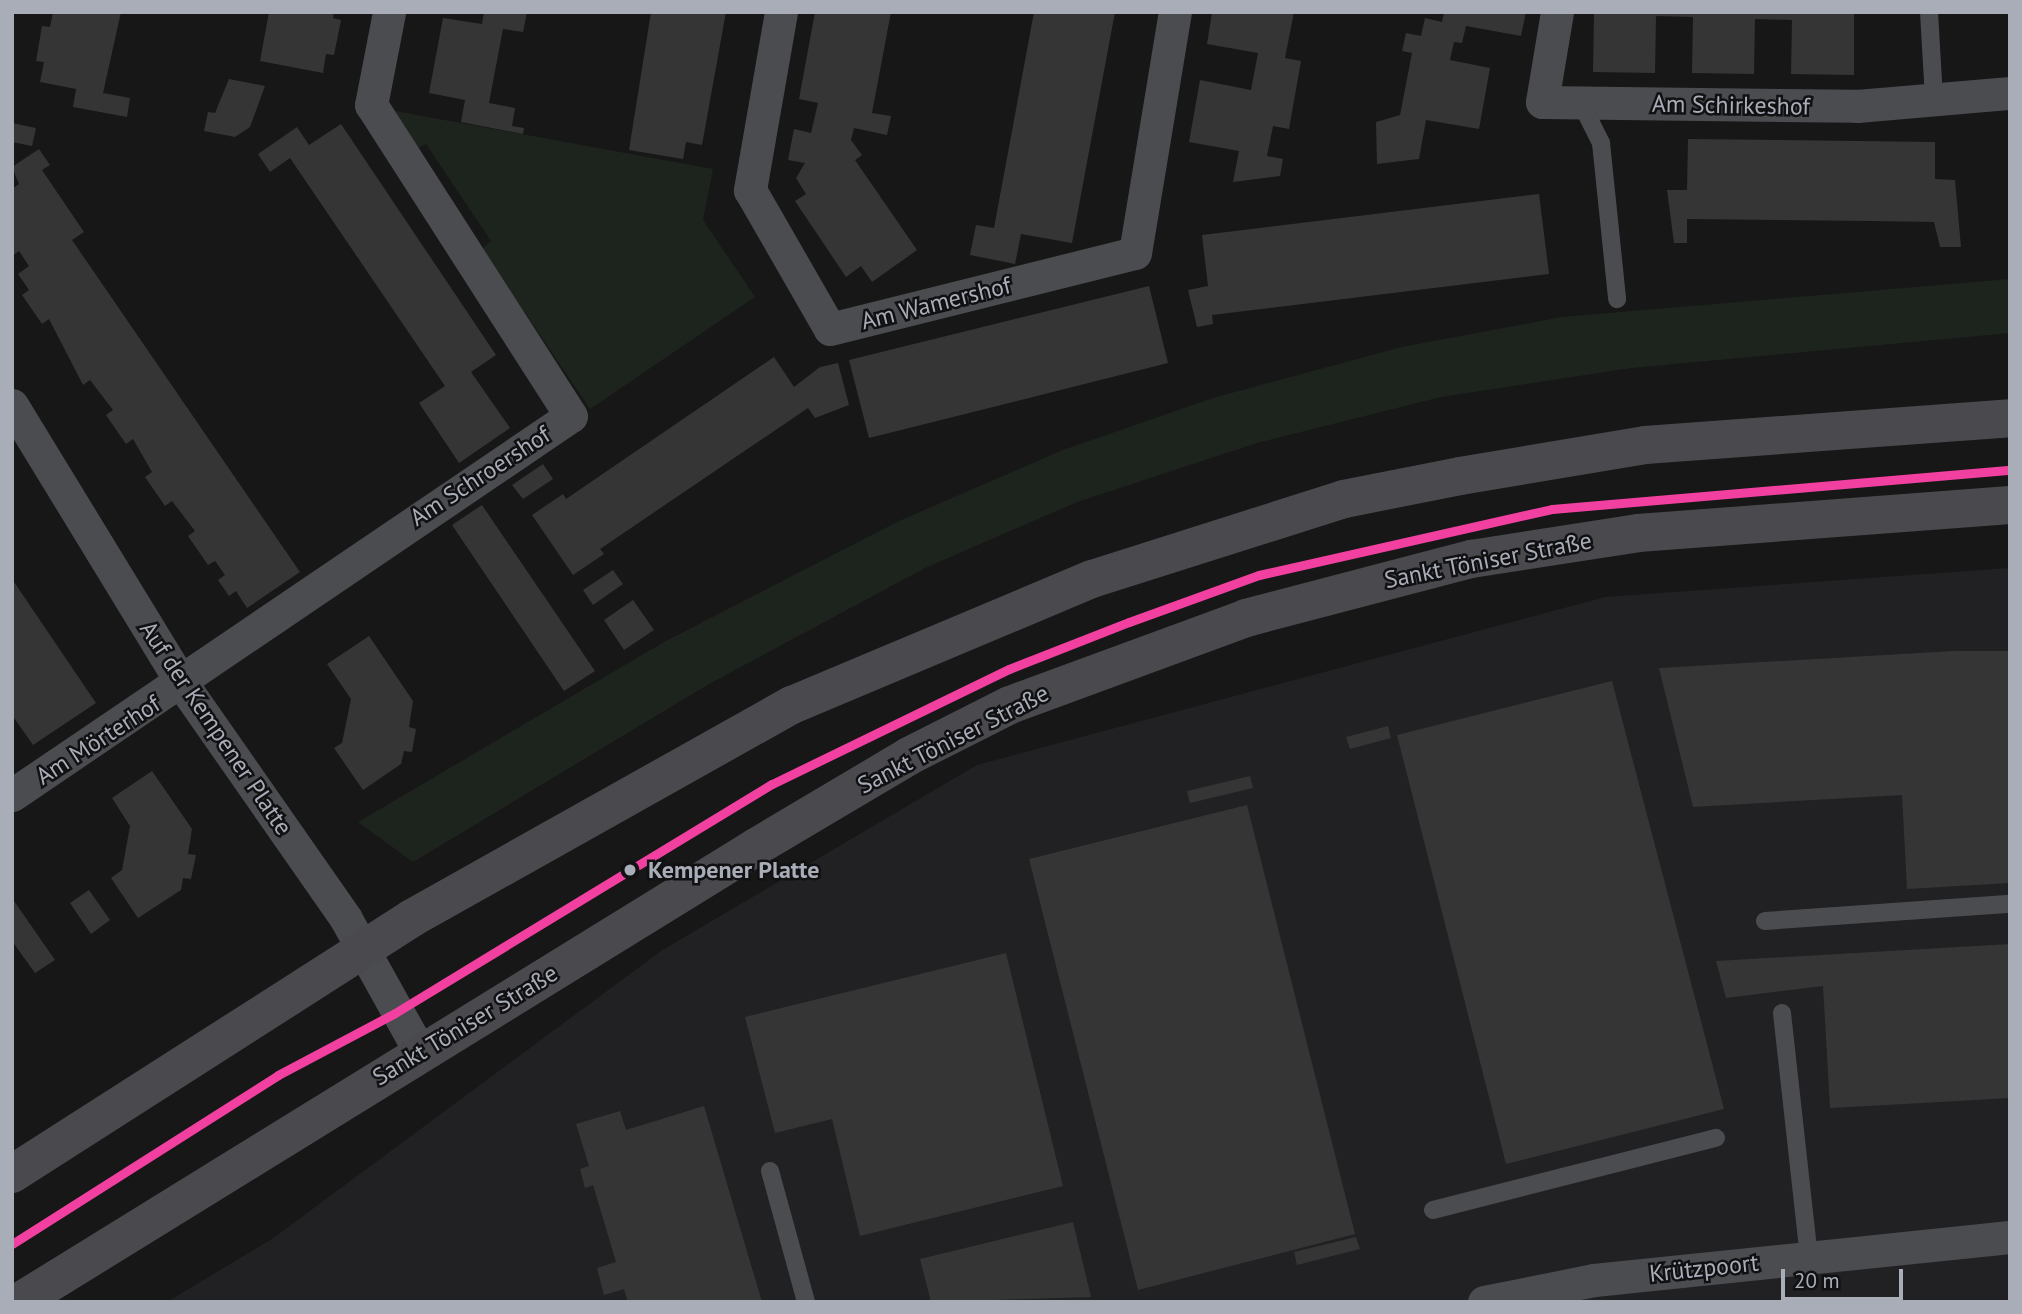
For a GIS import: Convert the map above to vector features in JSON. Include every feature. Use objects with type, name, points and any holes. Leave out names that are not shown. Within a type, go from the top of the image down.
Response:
[{"type":"main road","points":[[12,1174],[361,951],[792,705],[1080,584],[1224,534],[1344,499],[1645,445],[2010,418]]},
{"type":"main road","name":"Sankt Töniser Straße","points":[[19,1302],[420,1052],[909,756],[1010,705],[1246,618],[1471,559],[1638,533],[2010,505]]},
{"type":"street","name":"Am Schroershof","points":[[183,685],[397,531],[571,416],[371,105],[389,12]]},
{"type":"street","name":"Am Wamershof","points":[[781,12],[750,190],[830,329],[1135,253],[1175,12]]},
{"type":"street","name":"Am Schirkeshof","points":[[1557,12],[1542,102],[1857,106],[2010,93]]},
{"type":"street","name":"Auf der Kempener Platte","points":[[12,405],[183,685],[361,951],[420,1052]]},
{"type":"street","name":"Am Mörterhof","points":[[12,795],[183,685]]},
{"type":"street","name":"Krützpoort","points":[[1484,1302],[1594,1280],[2010,1237]]},
{"type":"lane","points":[[1930,12],[1934,100]]},
{"type":"lane","points":[[1581,103],[1601,143],[1616,299]]},
{"type":"lane","points":[[1765,921],[2010,904]]},
{"type":"lane","points":[[1782,1013],[1809,1257]]},
{"type":"lane","points":[[1433,1210],[1716,1138]]},
{"type":"lane","points":[[770,1171],[806,1302]]},
{"type":"shaded area","points":[[395,111],[713,169],[703,220],[755,297],[590,409],[482,249],[491,241],[426,144],[414,151]]},
{"type":"shaded area","points":[[2010,279],[2010,333],[1631,368],[1441,397],[1257,443],[1077,502],[925,568],[709,684],[413,862],[358,822],[664,642],[899,521],[1063,450],[1213,398],[1402,347],[1562,317]]},
{"type":"shaded area","points":[[2010,568],[2010,1302],[167,1302],[272,1239],[661,951],[977,765],[1605,597]]},
{"type":"building","points":[[53,12],[121,12],[103,93],[130,98],[127,117],[73,107],[76,89],[40,82],[44,62],[36,61],[42,26],[50,27]]},
{"type":"building","points":[[269,12],[334,12],[333,18],[341,20],[334,55],[326,54],[323,73],[260,61]]},
{"type":"building","points":[[484,12],[527,12],[523,32],[503,29],[489,103],[515,108],[512,126],[524,128],[523,134],[461,122],[465,100],[429,93],[443,18],[482,24]]},
{"type":"building","points":[[651,12],[726,12],[702,145],[686,142],[683,159],[629,150]]},
{"type":"building","points":[[815,12],[891,12],[872,113],[891,116],[887,135],[854,128],[851,140],[862,155],[855,160],[917,250],[872,282],[861,266],[846,277],[795,201],[806,194],[796,178],[805,163],[788,160],[794,129],[811,133],[818,103],[799,99]]},
{"type":"building","points":[[1034,12],[1115,12],[1072,243],[1021,234],[1015,264],[970,255],[976,225],[994,228]]},
{"type":"building","points":[[1212,12],[1294,12],[1285,58],[1301,61],[1289,129],[1273,126],[1267,156],[1283,159],[1280,176],[1233,182],[1239,151],[1189,142],[1200,80],[1251,90],[1258,53],[1207,44]]},
{"type":"building","points":[[1444,12],[1526,12],[1521,36],[1466,26],[1462,43],[1454,42],[1450,60],[1490,68],[1479,129],[1426,120],[1419,159],[1377,164],[1376,122],[1400,115],[1412,53],[1402,51],[1406,33],[1421,36],[1425,18],[1442,22]]},
{"type":"building","points":[[1594,12],[1854,12],[1854,75],[1791,74],[1792,20],[1755,19],[1754,74],[1692,73],[1693,17],[1656,16],[1655,73],[1593,72]]},
{"type":"building","points":[[229,79],[265,86],[250,127],[235,137],[204,131],[208,112],[215,113]]},
{"type":"building","points":[[12,123],[36,128],[32,146],[12,142]]},
{"type":"building","points":[[341,124],[496,355],[471,372],[510,428],[459,463],[419,403],[445,386],[290,158],[270,172],[258,154],[297,127],[309,145]]},
{"type":"building","points":[[1688,139],[1935,142],[1935,179],[1955,180],[1961,247],[1940,247],[1934,222],[1872,221],[1687,219],[1687,243],[1674,243],[1667,190],[1687,190]]},
{"type":"building","points":[[39,149],[50,165],[42,170],[84,232],[72,240],[300,572],[247,608],[236,591],[229,596],[218,580],[225,575],[215,561],[208,565],[188,536],[195,531],[172,501],[165,506],[145,477],[152,472],[133,439],[126,444],[106,415],[113,410],[90,380],[83,385],[49,319],[42,324],[22,295],[29,290],[18,274],[29,266],[19,251],[12,256],[12,189],[19,184],[12,167]]},
{"type":"building","points":[[1539,194],[1549,274],[1212,315],[1213,324],[1197,327],[1188,290],[1208,286],[1202,235]]},
{"type":"building","points":[[1149,286],[1168,363],[869,438],[849,360]]},
{"type":"building","points":[[774,357],[794,387],[820,367],[838,363],[849,405],[815,418],[808,408],[600,549],[604,554],[573,575],[532,515],[563,494],[566,499]]},
{"type":"building","points":[[543,464],[553,479],[523,499],[512,485]]},
{"type":"building","points":[[482,505],[595,671],[564,691],[452,525]]},
{"type":"building","points":[[613,570],[623,584],[593,605],[583,590]]},
{"type":"building","points":[[12,579],[96,703],[33,745],[12,715]]},
{"type":"building","points":[[633,600],[654,630],[624,650],[604,620]]},
{"type":"building","points":[[369,636],[413,701],[409,727],[416,729],[412,752],[404,751],[401,764],[363,790],[334,748],[342,743],[351,699],[327,664]]},
{"type":"building","points":[[1954,651],[2010,651],[2010,883],[1907,889],[1902,795],[1693,807],[1659,668]]},
{"type":"building","points":[[1612,681],[1724,1109],[1506,1164],[1397,735]]},
{"type":"building","points":[[1388,726],[1391,738],[1350,749],[1346,737]]},
{"type":"building","points":[[152,771],[192,829],[188,854],[196,855],[191,879],[183,878],[181,890],[138,918],[111,878],[122,870],[130,826],[112,798]]},
{"type":"building","points":[[1250,776],[1253,788],[1190,803],[1187,791]]},
{"type":"building","points":[[1247,805],[1355,1234],[1138,1290],[1029,859]]},
{"type":"building","points":[[89,890],[110,920],[91,934],[70,903]]},
{"type":"building","points":[[12,898],[55,960],[35,973],[12,941]]},
{"type":"building","points":[[2010,944],[2010,1098],[1830,1108],[1823,986],[1726,998],[1716,961]]},
{"type":"building","points":[[1006,953],[1063,1186],[860,1236],[832,1119],[775,1133],[745,1017]]},
{"type":"building","points":[[704,1106],[762,1302],[628,1302],[624,1289],[604,1295],[597,1268],[616,1262],[593,1185],[585,1188],[580,1169],[589,1166],[576,1124],[620,1111],[626,1130]]},
{"type":"building","points":[[1073,1222],[1091,1297],[931,1302],[920,1259]]},
{"type":"building","points":[[1356,1237],[1360,1249],[1297,1265],[1294,1252]]},
{"type":"transit line","points":[[12,1244],[278,1075],[395,1013],[772,784],[1009,669],[1129,622],[1259,575],[1552,509],[2010,470]]},
{"type":"place","name":"Kempener Platte","points":[[630,870]]}]
